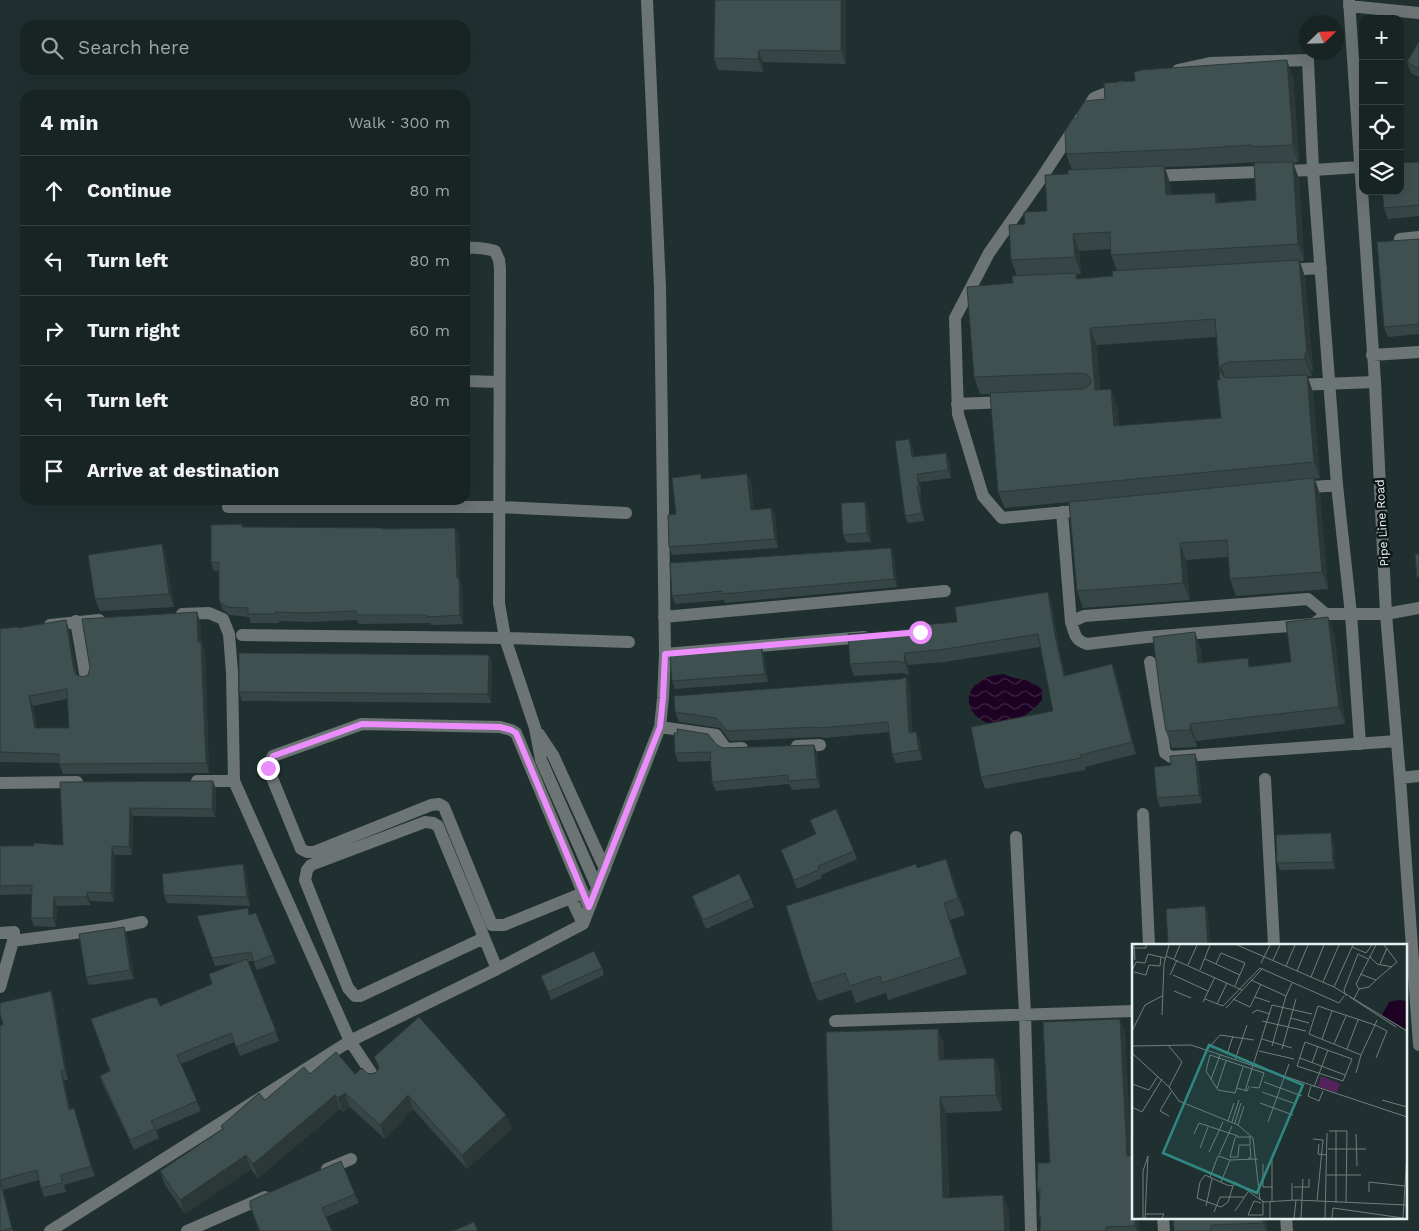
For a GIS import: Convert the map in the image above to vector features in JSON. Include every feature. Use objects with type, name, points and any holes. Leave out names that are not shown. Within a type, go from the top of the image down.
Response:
[{"type":"street","points":[[50,1231],[350,1041],[498,969],[583,924],[660,727],[668,698],[664,616],[668,563],[660,288],[647,0]]},
{"type":"street","points":[[1349,3],[1419,13]]},
{"type":"street","name":"Pipe Line Road","points":[[1349,3],[1359,152]]},
{"type":"street","points":[[1167,73],[1210,63],[1308,60],[1313,170],[1337,485],[1351,614],[1360,744]]},
{"type":"street","points":[[1101,508],[1002,518],[983,496],[958,414],[955,318],[975,288],[989,253],[1045,180],[1094,98],[1115,88],[1132,83]]},
{"type":"street","points":[[1138,176],[1359,167]]},
{"type":"street","name":"Pipe Line Road","points":[[1362,195],[1375,382],[1386,614],[1400,778],[1413,889],[1413,997],[1419,1045]]},
{"type":"street","points":[[1400,239],[1419,238]]},
{"type":"street","points":[[470,247],[487,248],[495,251],[499,260],[500,270],[500,603],[505,638],[535,728],[541,760],[597,887]]},
{"type":"street","points":[[1272,271],[1321,268]]},
{"type":"street","points":[[1372,355],[1419,352]]},
{"type":"street","points":[[470,381],[499,382]]},
{"type":"street","points":[[1282,386],[1375,382]]},
{"type":"street","points":[[957,404],[1023,401]]},
{"type":"street","points":[[1288,490],[1337,485]]},
{"type":"street","points":[[228,507],[500,507],[626,513]]},
{"type":"street","points":[[1062,512],[1071,622],[1076,637],[1080,642],[1087,644],[1146,637],[1314,624],[1326,614],[1386,614],[1419,608]]},
{"type":"street","points":[[664,616],[945,591]]},
{"type":"street","points":[[1071,622],[1084,616],[1308,599],[1326,614]]},
{"type":"street","points":[[171,615],[210,612],[223,619],[229,634],[232,672],[234,780],[350,1041],[376,1080]]},
{"type":"street","points":[[38,626],[114,619]]},
{"type":"street","points":[[76,621],[86,679]]},
{"type":"street","points":[[242,635],[505,638],[629,642]]},
{"type":"street","points":[[665,654],[881,635]]},
{"type":"street","points":[[1150,662],[1165,753],[1171,757],[1397,741]]},
{"type":"street","points":[[584,893],[504,925],[492,925],[444,807],[439,804],[430,805],[314,852],[307,852],[302,849],[268,768],[269,762],[273,756],[362,724],[500,727],[511,730],[516,733],[584,893],[589,907]]},
{"type":"street","points":[[660,727],[716,734],[726,749],[755,748]]},
{"type":"street","points":[[535,728],[553,755],[604,869]]},
{"type":"street","points":[[783,747],[820,745]]},
{"type":"street","points":[[1400,778],[1419,776]]},
{"type":"street","points":[[1265,779],[1274,944]]},
{"type":"street","points":[[186,781],[234,780]]},
{"type":"street","points":[[0,783],[88,782]]},
{"type":"street","points":[[1144,814],[1149,944]]},
{"type":"street","points":[[484,938],[360,996],[355,996],[348,988],[304,880],[307,870],[311,865],[425,822],[433,823],[438,826],[498,969]]},
{"type":"street","points":[[1016,837],[1025,1014],[1031,1231]]},
{"type":"street","points":[[571,898],[583,924]]},
{"type":"street","points":[[13,941],[113,928],[142,922]]},
{"type":"street","points":[[0,933],[14,932],[0,987]]},
{"type":"street","points":[[333,1001],[351,993]]},
{"type":"street","points":[[835,1021],[1132,1011]]},
{"type":"street","points":[[315,1175],[351,1159]]},
{"type":"street","points":[[187,1231],[278,1191]]},
{"type":"street","points":[[1163,1218],[1164,1231]]},
{"type":"street","points":[[1286,1218],[1286,1231]]},
{"type":"water","points":[[1004,674],[1033,683],[1042,690],[1042,700],[1023,716],[1005,724],[990,723],[978,717],[971,708],[969,697],[974,686],[988,677]]},
{"type":"building","points":[[715,0],[841,0],[841,51],[759,50],[758,59],[714,58]]},
{"type":"building","points":[[1419,41],[1419,69],[1407,62]]},
{"type":"building","points":[[1287,60],[1292,145],[1253,147],[1252,145],[1066,154],[1065,131],[1073,118],[1077,118],[1077,113],[1085,101],[1105,99],[1104,83],[1135,81],[1134,72],[1141,70]]},
{"type":"building","points":[[1293,162],[1298,244],[1111,255],[1110,232],[1073,234],[1075,257],[1011,260],[1009,225],[1025,224],[1024,212],[1047,211],[1045,175],[1068,174],[1068,170],[1164,166],[1166,195],[1215,193],[1216,203],[1256,200],[1254,163]]},
{"type":"building","points":[[1419,162],[1419,205],[1384,208],[1382,195],[1404,195],[1404,163]]},
{"type":"building","points":[[1419,239],[1419,327],[1418,324],[1384,327],[1377,242]]},
{"type":"building","points":[[1299,260],[1307,353],[1305,353],[1305,359],[1228,362],[1221,366],[1220,371],[1224,377],[1228,378],[1307,375],[1314,462],[998,492],[990,393],[1083,389],[1090,385],[1091,380],[1087,374],[1082,373],[974,377],[967,287],[1013,283],[1012,276],[1076,273],[1076,279],[1113,276],[1112,271]],"holes":[[[1215,319],[1220,380],[1217,380],[1221,418],[1114,426],[1111,389],[1095,390],[1090,328]]]},
{"type":"building","points":[[909,439],[912,457],[946,453],[948,470],[917,474],[919,486],[917,486],[922,513],[905,516],[895,441]]},
{"type":"building","points":[[701,474],[701,479],[747,474],[751,510],[771,508],[775,539],[669,547],[668,515],[676,514],[672,478]]},
{"type":"building","points":[[1314,478],[1322,572],[1230,579],[1227,540],[1180,543],[1183,583],[1077,591],[1069,502]]},
{"type":"building","points":[[865,502],[867,533],[843,535],[841,503]]},
{"type":"building","points":[[242,524],[242,527],[455,528],[460,615],[427,617],[427,615],[356,615],[356,611],[248,614],[248,608],[227,607],[219,601],[219,562],[211,562],[211,525]]},
{"type":"building","points":[[162,544],[169,594],[95,599],[88,555]]},
{"type":"building","points":[[891,548],[894,579],[722,594],[722,591],[672,596],[670,563]]},
{"type":"building","points":[[1415,554],[1419,554],[1419,577],[1417,577]]},
{"type":"building","points":[[1048,592],[1064,676],[1112,664],[1132,742],[1080,755],[1081,758],[981,777],[971,727],[1053,711],[1038,634],[939,650],[904,653],[905,663],[899,661],[850,664],[848,634],[891,631],[916,628],[922,625],[957,622],[955,607]]},
{"type":"building","points":[[197,612],[198,642],[201,642],[206,763],[59,764],[59,754],[0,752],[0,629],[66,620],[74,671],[77,675],[83,677],[88,675],[90,668],[82,619]],"holes":[[[67,689],[69,728],[35,728],[29,696]]]},
{"type":"building","points":[[1328,617],[1339,707],[1190,724],[1190,730],[1166,731],[1153,637],[1195,632],[1198,663],[1248,658],[1249,667],[1291,662],[1286,622]]},
{"type":"building","points":[[761,646],[765,674],[672,681],[670,655]]},
{"type":"building","points":[[239,653],[489,655],[488,694],[239,692]]},
{"type":"building","points":[[906,677],[909,733],[916,732],[919,750],[892,754],[888,722],[820,728],[727,731],[716,718],[675,712],[674,696],[901,679]]},
{"type":"building","points":[[677,729],[708,734],[717,745],[723,748],[814,745],[817,779],[788,781],[788,775],[712,782],[710,752],[675,753],[674,733],[678,733]]},
{"type":"building","points":[[1195,754],[1199,795],[1157,798],[1154,767],[1171,765],[1170,756]]},
{"type":"building","points":[[213,781],[212,809],[130,808],[129,847],[112,846],[111,893],[87,892],[87,897],[54,897],[53,918],[31,918],[32,885],[0,886],[0,846],[33,846],[34,843],[63,845],[60,782]]},
{"type":"building","points":[[836,809],[854,851],[818,866],[819,870],[794,880],[781,850],[816,834],[810,820]]},
{"type":"building","points":[[1331,833],[1333,862],[1277,863],[1276,835]]},
{"type":"building","points":[[946,859],[958,898],[944,903],[961,957],[882,983],[880,976],[850,986],[845,973],[811,984],[786,906],[916,864],[917,868]]},
{"type":"building","points":[[243,864],[247,897],[164,895],[162,874]]},
{"type":"building","points":[[739,874],[751,899],[703,920],[692,896]]},
{"type":"building","points":[[1205,906],[1208,944],[1168,944],[1166,909]]},
{"type":"building","points":[[248,908],[249,915],[256,913],[273,955],[254,962],[251,952],[212,958],[197,916]]},
{"type":"building","points":[[124,927],[130,970],[86,977],[79,934]]},
{"type":"building","points":[[594,951],[602,968],[548,992],[541,976]]},
{"type":"building","points":[[247,959],[276,1031],[236,1047],[231,1033],[177,1055],[197,1101],[151,1121],[155,1129],[130,1140],[100,1076],[110,1071],[91,1019],[150,998],[157,998],[160,1006],[212,984],[209,974]]},
{"type":"building","points":[[51,991],[65,1070],[61,1071],[69,1110],[74,1108],[91,1166],[61,1175],[62,1183],[41,1188],[37,1170],[0,1180],[0,1025],[3,1025],[0,1003]]},
{"type":"building","points":[[419,1017],[506,1115],[462,1155],[408,1095],[380,1125],[345,1093],[338,1098],[335,1095],[253,1164],[246,1155],[180,1200],[160,1171],[223,1129],[221,1126],[259,1093],[265,1100],[304,1067],[310,1074],[336,1052],[355,1074],[362,1068],[368,1074],[375,1073],[379,1066],[374,1057]]},
{"type":"building","points":[[1120,1019],[1127,1156],[1132,1156],[1132,1218],[1135,1218],[1135,1226],[1106,1227],[1106,1231],[1040,1231],[1040,1189],[1037,1189],[1038,1163],[1050,1163],[1043,1022]]},
{"type":"building","points":[[938,1029],[939,1060],[994,1058],[996,1095],[940,1097],[943,1198],[1003,1195],[1005,1231],[832,1231],[826,1032]]},
{"type":"building","points":[[341,1161],[355,1194],[322,1208],[332,1231],[260,1231],[250,1206],[250,1201]]},
{"type":"building","points":[[0,1181],[12,1228],[0,1231]]},
{"type":"building","points":[[1173,1218],[1263,1218],[1263,1223],[1211,1225],[1211,1231],[1174,1231]]},
{"type":"building","points":[[474,1222],[478,1231],[453,1231]]},
{"type":"route","points":[[268,768],[273,756],[362,724],[500,727],[511,730],[516,733],[589,907],[660,727],[665,654],[920,632]]}]
